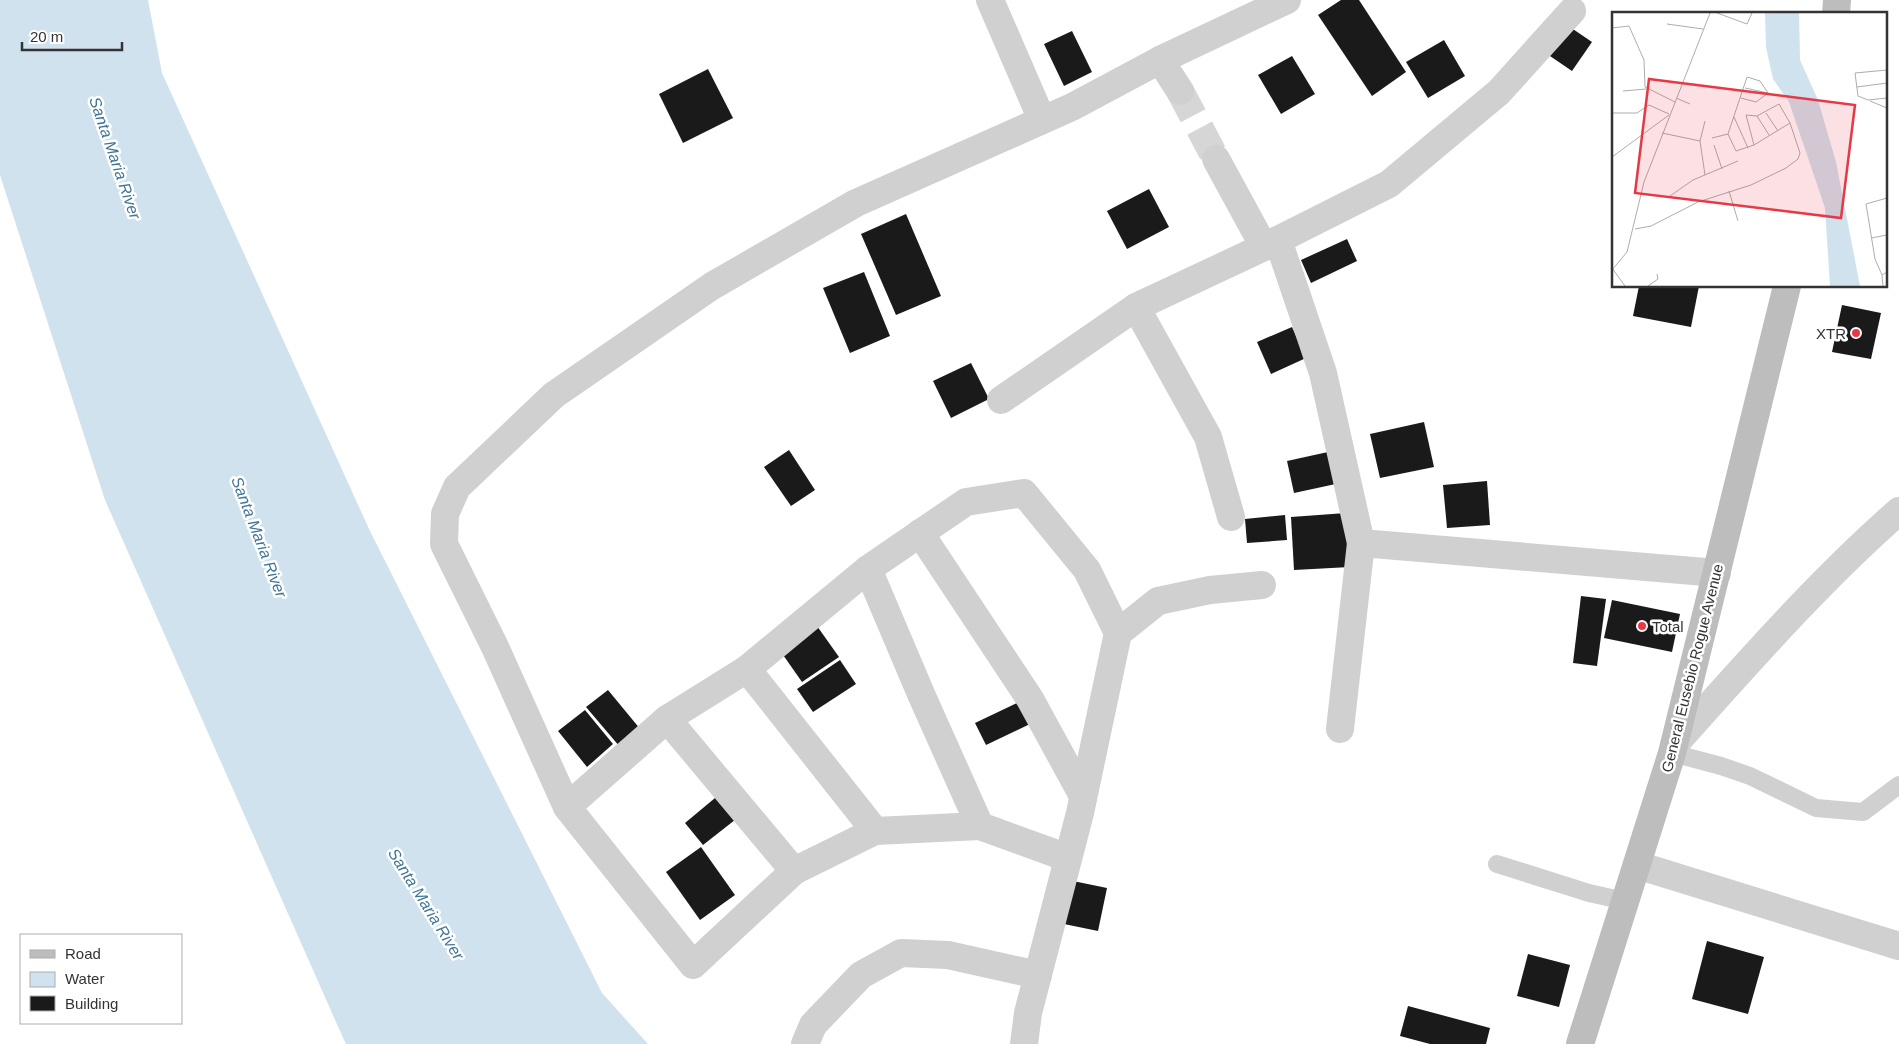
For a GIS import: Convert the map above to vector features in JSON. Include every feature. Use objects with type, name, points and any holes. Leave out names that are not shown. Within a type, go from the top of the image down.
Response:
[{"type":"main road","name":"General Eusebio Rogue Avenue","points":[[1580,1044],[1673,749],[1787,288]]},
{"type":"street","points":[[990,0],[1042,120]]},
{"type":"street","points":[[1068,858],[980,826],[875,831],[794,871],[693,965],[567,807],[495,648],[444,544],[445,514],[456,487],[554,395],[712,286],[856,203],[1072,107],[1160,60],[1287,0]]},
{"type":"street","points":[[1001,400],[1136,308],[1389,184],[1499,92],[1572,11]]},
{"type":"street","points":[[1160,60],[1180,91]]},
{"type":"street","points":[[1216,159],[1271,243],[1323,374],[1361,543],[1340,730]]},
{"type":"street","points":[[1136,308],[1208,437],[1231,517]]},
{"type":"street","points":[[567,807],[667,719],[746,669],[868,569],[920,533],[966,502],[1024,493],[1087,570],[1118,633],[1083,796],[1028,1013],[1024,1044]]},
{"type":"street","points":[[1673,749],[1767,642],[1866,540],[1899,511]]},
{"type":"street","points":[[920,533],[1030,699],[1083,796]]},
{"type":"street","points":[[1361,543],[1717,573]]},
{"type":"street","points":[[868,569],[980,826]]},
{"type":"street","points":[[1118,633],[1158,601],[1210,590],[1262,585]]},
{"type":"street","points":[[746,669],[875,831]]},
{"type":"street","points":[[667,719],[794,871]]},
{"type":"street","points":[[1636,865],[1899,946]]},
{"type":"street","points":[[805,1044],[813,1025],[862,975],[901,953],[948,955],[1038,975]]},
{"type":"lane","points":[[1673,749],[1750,776],[1816,808],[1863,812],[1899,785]]},
{"type":"lane","points":[[1497,864],[1589,893],[1625,901]]},
{"type":"water","name":"Santa Maria River","points":[[0,0],[148,0],[162,73],[369,529],[602,993],[648,1044],[346,1044],[105,500],[0,175]]},
{"type":"building","points":[[1341,0],[1359,0],[1406,72],[1372,96],[1318,15]]},
{"type":"building","points":[[1567,25],[1592,42],[1572,71],[1547,54]]},
{"type":"building","points":[[1072,31],[1092,72],[1064,86],[1044,44]]},
{"type":"building","points":[[1444,40],[1465,76],[1428,98],[1406,62]]},
{"type":"building","points":[[1292,56],[1315,94],[1281,114],[1258,75]]},
{"type":"building","points":[[708,69],[733,118],[683,143],[659,94]]},
{"type":"building","points":[[1149,189],[1169,227],[1127,249],[1107,211]]},
{"type":"building","points":[[906,214],[941,296],[896,315],[861,234]]},
{"type":"building","points":[[1347,239],[1357,261],[1311,283],[1301,260]]},
{"type":"building","points":[[864,272],[890,336],[850,353],[823,288]]},
{"type":"building","points":[[1639,288],[1699,288],[1691,327],[1633,316]]},
{"type":"building","name":"XTR","points":[[1842,305],[1881,313],[1871,359],[1832,352]]},
{"type":"building","points":[[1292,327],[1306,358],[1271,374],[1257,342]]},
{"type":"building","points":[[971,363],[989,399],[951,418],[933,381]]},
{"type":"building","points":[[1424,422],[1434,467],[1380,478],[1370,434]]},
{"type":"building","points":[[789,450],[815,490],[791,506],[764,467]]},
{"type":"building","points":[[1337,450],[1345,482],[1294,493],[1287,461]]},
{"type":"building","points":[[1487,481],[1490,525],[1447,528],[1443,485]]},
{"type":"building","points":[[1346,513],[1350,567],[1294,570],[1291,517]]},
{"type":"building","points":[[1285,515],[1287,540],[1247,543],[1245,519]]},
{"type":"building","points":[[1581,596],[1606,599],[1597,666],[1573,663]]},
{"type":"building","name":"Total","points":[[1612,600],[1680,614],[1672,652],[1604,638]]},
{"type":"building","points":[[817,626],[839,657],[802,682],[781,652]]},
{"type":"building","points":[[840,660],[856,684],[813,712],[797,689]]},
{"type":"building","points":[[608,690],[641,730],[620,747],[586,707]]},
{"type":"building","points":[[1019,702],[1030,724],[986,745],[975,723]]},
{"type":"building","points":[[585,710],[613,744],[587,767],[558,731]]},
{"type":"building","points":[[721,793],[740,816],[703,845],[685,823]]},
{"type":"building","points":[[701,847],[735,895],[700,920],[666,872]]},
{"type":"building","points":[[1073,881],[1107,888],[1098,931],[1064,924]]},
{"type":"building","points":[[1707,941],[1764,957],[1748,1014],[1692,999]]},
{"type":"building","points":[[1528,954],[1570,965],[1559,1007],[1517,996]]},
{"type":"building","points":[[1408,1006],[1490,1028],[1486,1044],[1430,1044],[1400,1036]]},
{"type":"tunnel","points":[[1180,91],[1216,159]]},
{"type":"place","name":"XTR","points":[[1856,333]]},
{"type":"place","name":"Total","points":[[1642,626]]}]
